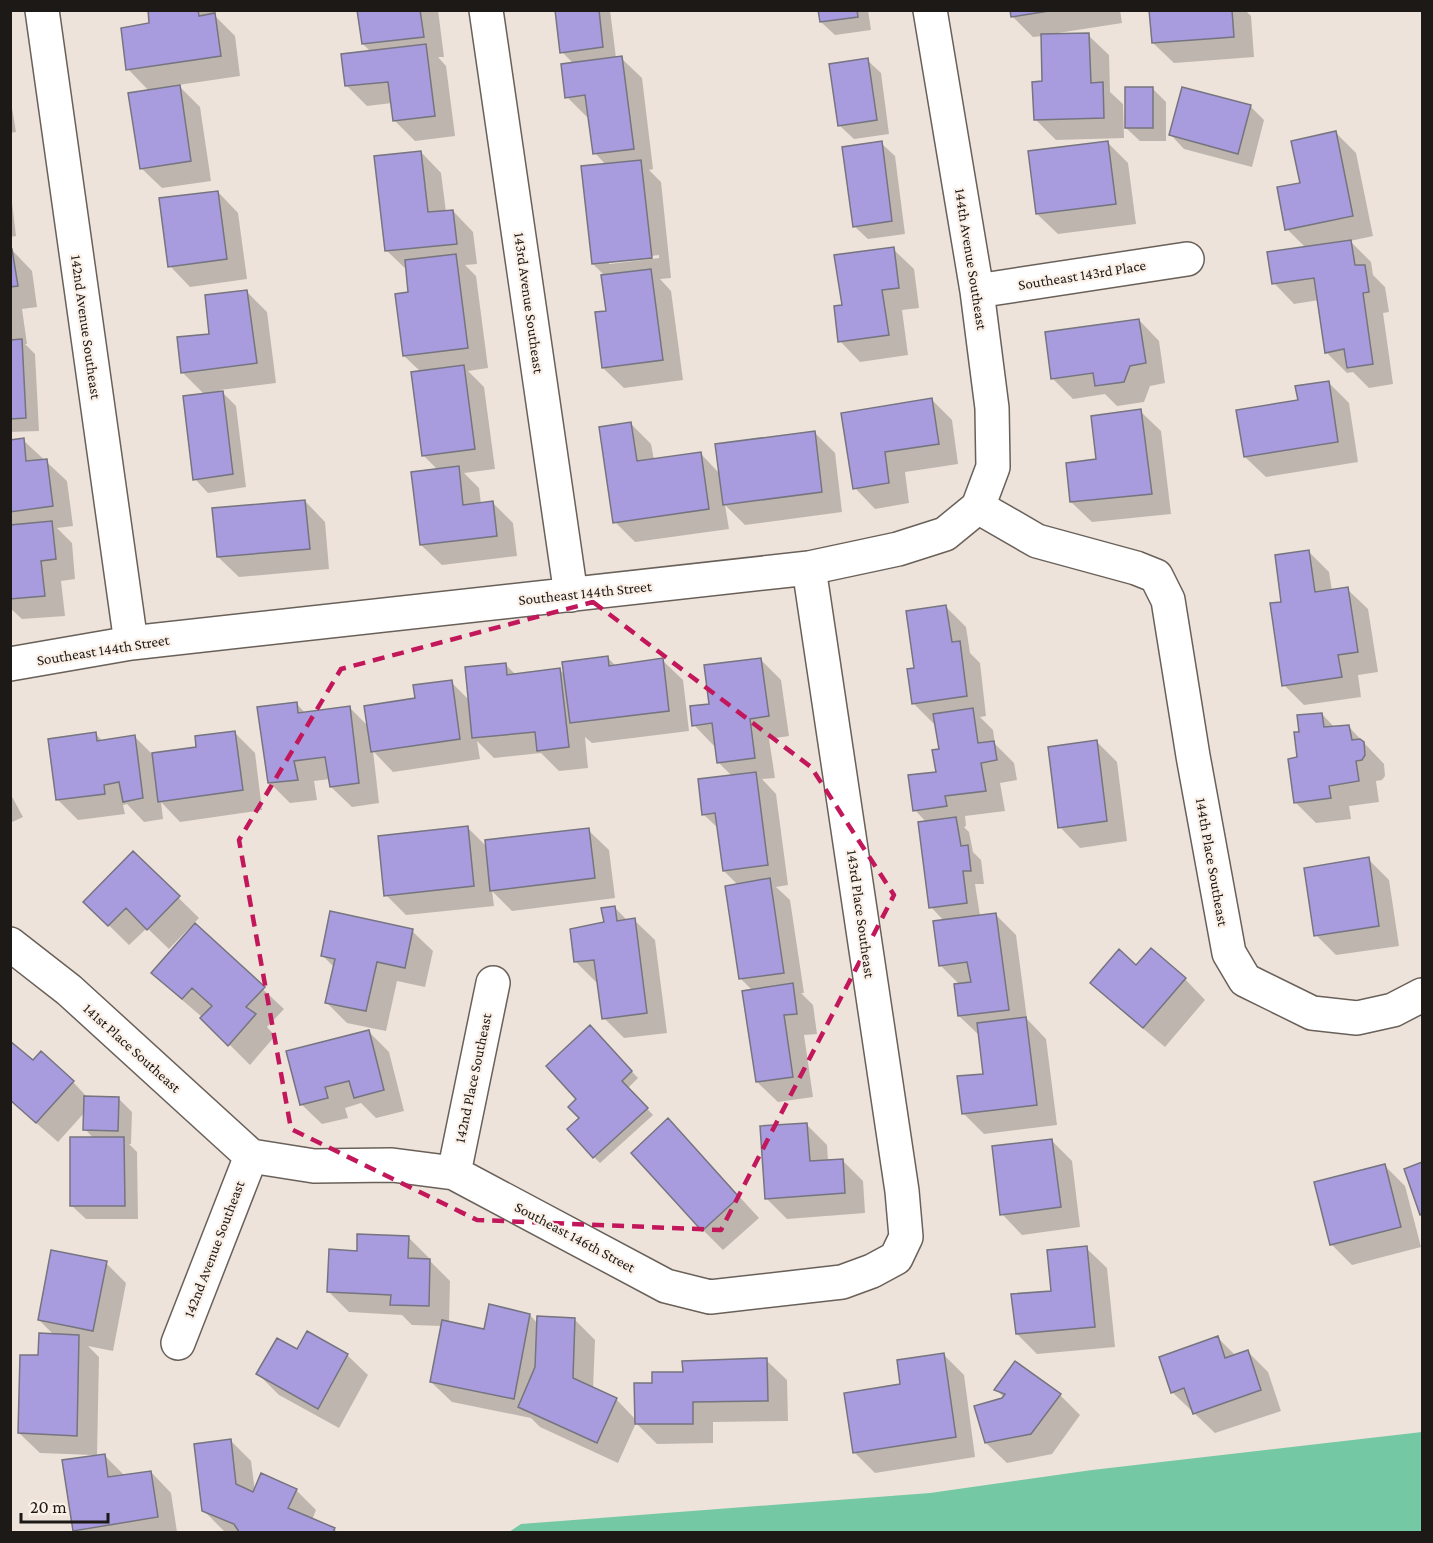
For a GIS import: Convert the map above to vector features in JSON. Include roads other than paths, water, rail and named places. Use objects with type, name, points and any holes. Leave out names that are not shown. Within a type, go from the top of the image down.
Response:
[{"type":"street","name":"142nd Avenue Southeast","points":[[42,10],[131,644]]},
{"type":"street","name":"143rd Avenue Southeast","points":[[486,10],[571,595]]},
{"type":"street","name":"144th Avenue Southeast","points":[[930,10],[977,291],[992,408],[993,467],[978,507]]},
{"type":"street","name":"Southeast 143rd Place","points":[[977,291],[1186,260]]},
{"type":"street","name":"Southeast 144th Street","points":[[10,664],[131,644],[809,568],[898,549],[945,534],[978,507]]},
{"type":"street","name":"144th Place Southeast","points":[[978,507],[1037,541],[1136,568],[1155,576],[1168,600],[1193,756],[1229,952],[1245,980],[1312,1013],[1358,1018],[1393,1010],[1422,995]]},
{"type":"street","name":"143rd Place Southeast","points":[[809,568],[902,1191],[906,1237],[896,1258]]},
{"type":"street","name":"141st Place Southeast","points":[[10,944],[69,990],[251,1156]]},
{"type":"street","name":"142nd Place Southeast","points":[[454,1173],[493,983]]},
{"type":"street","name":"142nd Avenue Southeast","points":[[178,1343],[251,1156]]},
{"type":"street","name":"Southeast 146th Street","points":[[251,1156],[314,1166],[392,1165],[454,1173],[666,1286],[710,1297],[842,1282],[872,1271],[896,1258]]}]
